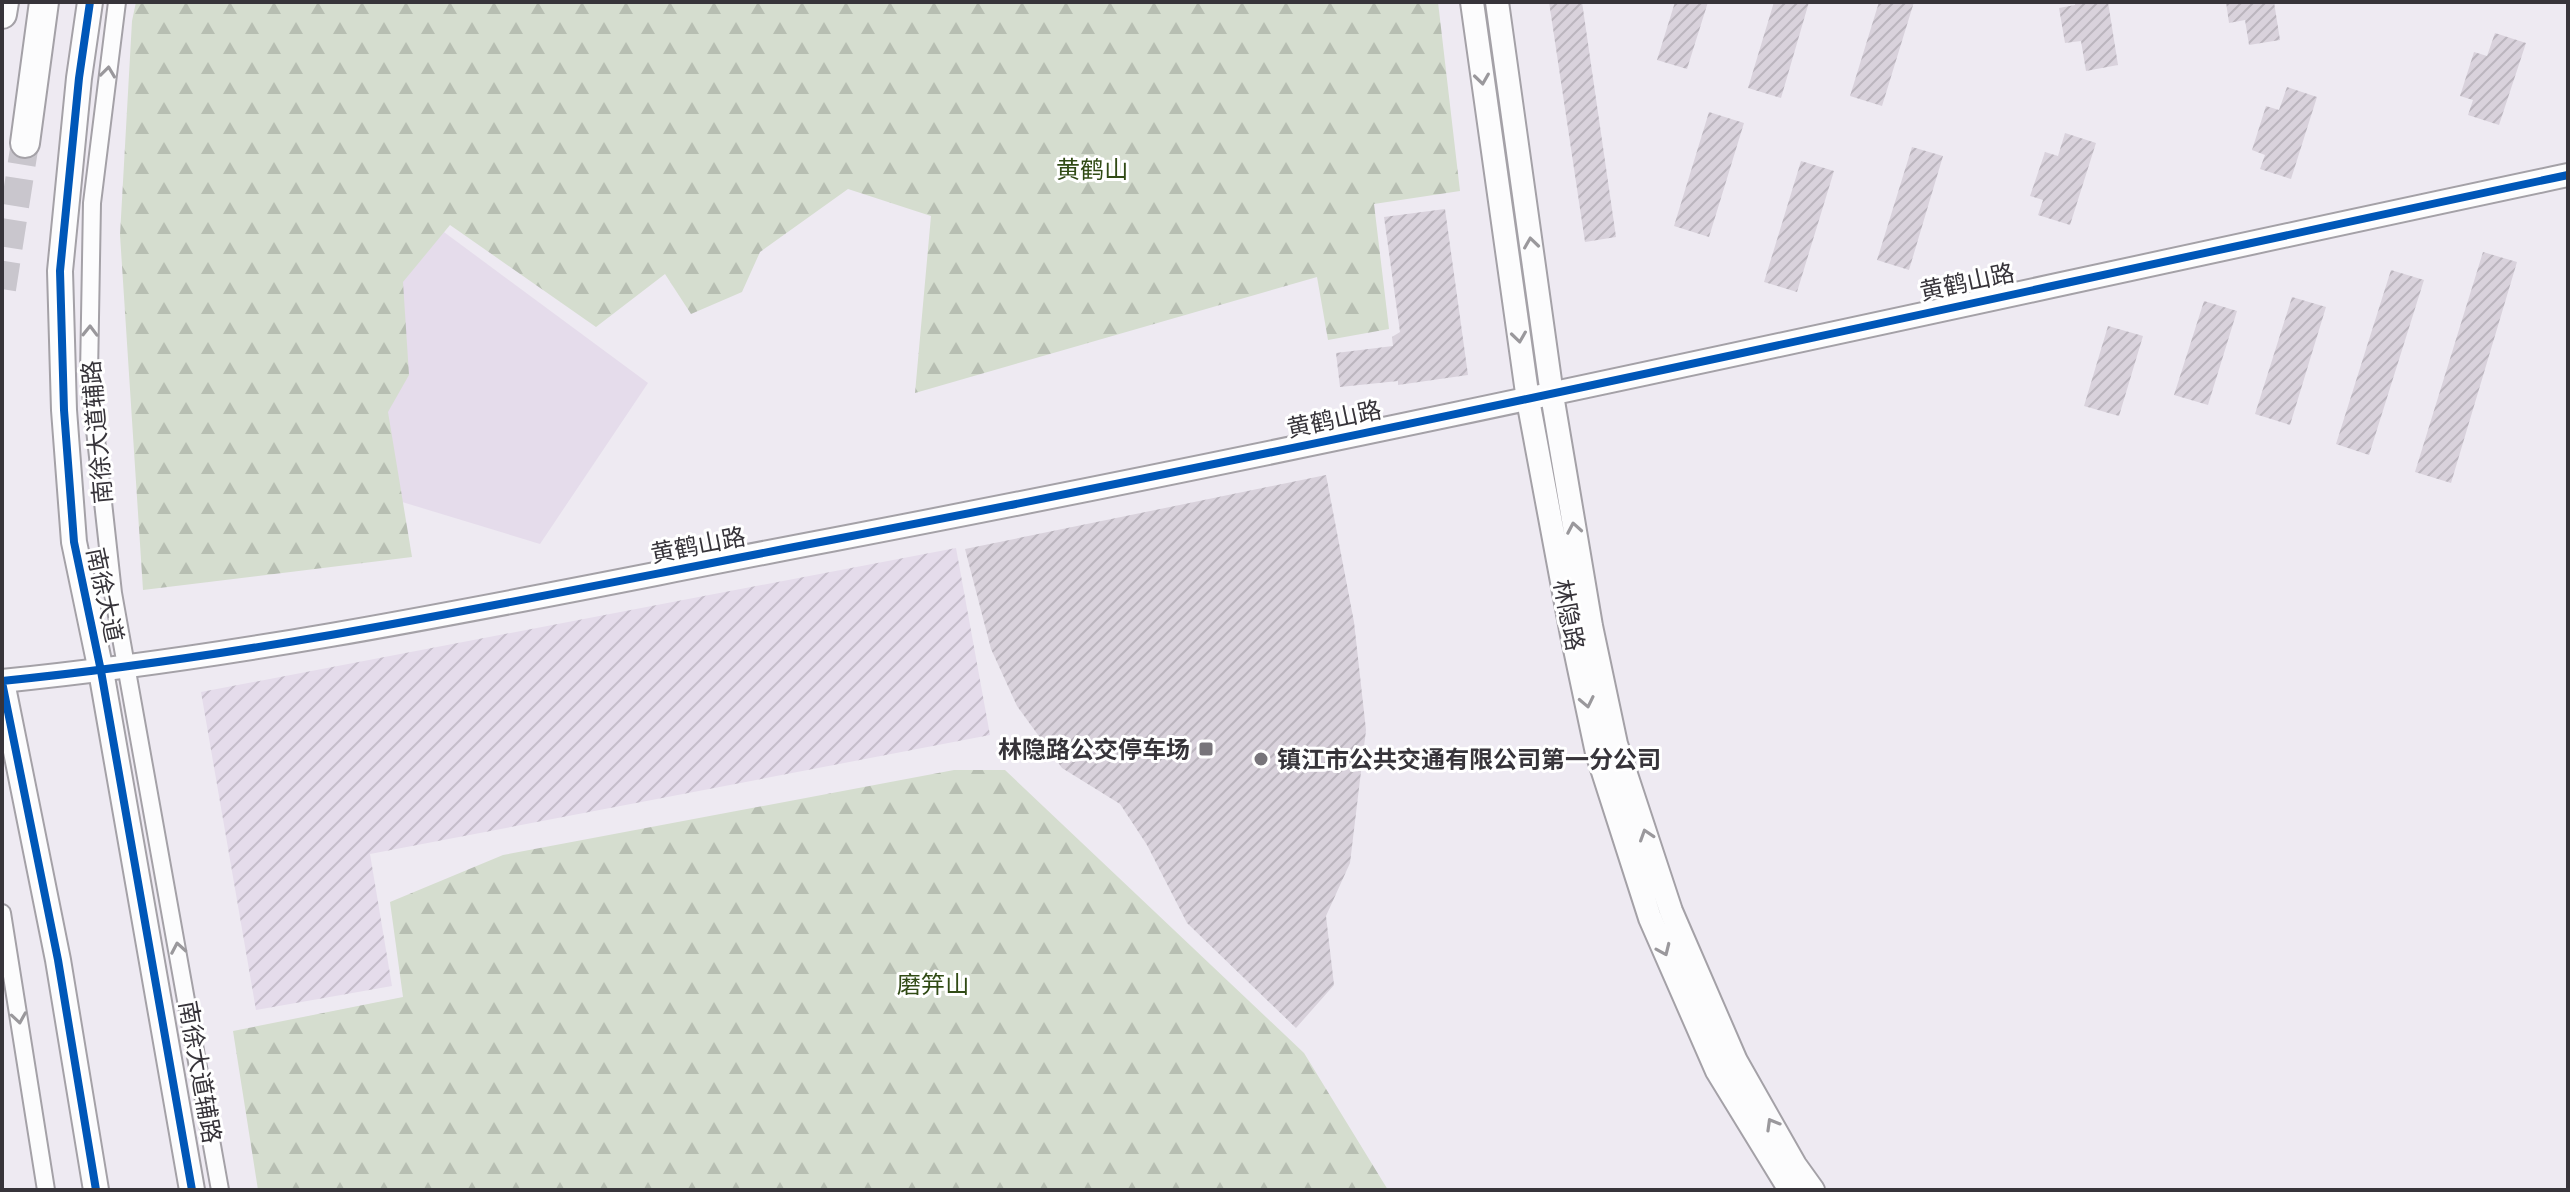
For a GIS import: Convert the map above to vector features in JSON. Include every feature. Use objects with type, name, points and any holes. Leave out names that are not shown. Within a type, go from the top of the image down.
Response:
[{"type":"highway","points":[[2,14],[4,2]]},
{"type":"highway","points":[[25,143],[44,2]]},
{"type":"main road","name":"南徐大道","points":[[90,2],[79,78],[60,271],[64,410],[74,542],[101,671],[192,1190]]},
{"type":"main road","points":[[2,682],[58,960],[96,1190]]},
{"type":"street","name":"南徐大道辅路","points":[[117,2],[92,203],[89,375],[113,593],[220,1190]]},
{"type":"street","name":"林隐路","points":[[1472,2],[1528,400],[1597,753],[1650,918],[1717,1071],[1790,1190]]},
{"type":"street","name":"林隐路","points":[[1497,2],[1552,395],[1591,626],[1616,744],[1671,911],[1736,1061],[1795,1165],[1813,1190]]},
{"type":"street","name":"黄鹤山路","points":[[2,682],[127,667],[473,608],[1017,504],[1552,395],[2568,175]]},
{"type":"street","points":[[2,913],[46,1190]]},
{"type":"shaded area","points":[[406,204],[648,383],[540,544],[353,487]]},
{"type":"shaded area","points":[[956,548],[990,735],[370,854],[392,986],[256,1010],[201,692]]},
{"type":"green space","name":"黄鹤山","points":[[136,2],[1438,2],[1460,191],[1374,204],[1389,329],[1328,340],[1317,277],[915,393],[931,216],[848,189],[760,252],[742,292],[691,314],[665,274],[596,327],[450,225],[403,282],[409,375],[388,412],[412,557],[143,590],[120,235],[132,21]]},
{"type":"green space","name":"磨笄山","points":[[954,770],[1005,770],[1304,1053],[1388,1190],[258,1190],[233,1031],[403,997],[390,902],[503,855]]},
{"type":"building","points":[[1549,2],[1582,2],[1616,237],[1585,242]]},
{"type":"building","points":[[1675,2],[1708,2],[1687,69],[1657,60]]},
{"type":"building","points":[[1774,2],[1809,2],[1781,98],[1748,88]]},
{"type":"building","points":[[1879,2],[1914,2],[1882,106],[1850,96]]},
{"type":"building","points":[[2075,2],[2108,2],[2118,65],[2086,71],[2081,41],[2065,43],[2059,8],[2075,5]]},
{"type":"building","points":[[2226,2],[2274,2],[2280,40],[2249,45],[2245,20],[2229,23]]},
{"type":"building","points":[[2495,33],[2526,43],[2499,125],[2468,115],[2473,100],[2460,96],[2474,52],[2487,56]]},
{"type":"building","points":[[2287,87],[2317,97],[2291,179],[2260,169],[2265,155],[2252,150],[2266,106],[2279,110]]},
{"type":"building","points":[[1709,112],[1744,123],[1709,237],[1674,226]]},
{"type":"building","points":[[2065,133],[2096,143],[2070,225],[2038,215],[2043,200],[2030,196],[2045,152],[2058,156]]},
{"type":"building","points":[[1912,147],[1943,156],[1909,270],[1877,260]]},
{"type":"building","points":[[1801,161],[1834,171],[1797,292],[1764,282]]},
{"type":"building","points":[[1445,209],[1468,375],[1398,385],[1398,381],[1340,387],[1336,353],[1393,346],[1392,337],[1400,332],[1384,217]]},
{"type":"building","points":[[2483,252],[2517,262],[2451,483],[2415,472]]},
{"type":"building","points":[[2391,270],[2424,280],[2369,455],[2336,444]]},
{"type":"building","points":[[2292,297],[2326,307],[2290,425],[2255,414]]},
{"type":"building","points":[[2204,301],[2237,311],[2208,405],[2174,395]]},
{"type":"building","points":[[2108,326],[2143,336],[2119,416],[2084,406]]},
{"type":"building","name":"林隐路公交停车场","points":[[1326,475],[1354,622],[1366,730],[1350,863],[1326,916],[1334,985],[1296,1028],[1187,923],[1147,845],[1120,804],[1062,768],[1017,706],[991,649],[965,549]]},
{"type":"tunnel","points":[[2,289],[25,143]]},
{"type":"cycle path","points":[[90,2],[79,78],[60,271],[64,410],[74,542],[101,671],[192,1190]]},
{"type":"cycle path","points":[[2,681],[314,638],[1049,497],[1483,408],[2568,175]]},
{"type":"cycle path","points":[[2,682],[58,960],[96,1190]]},
{"type":"place","name":"林隐路公交停车场","points":[[1206,749]]},
{"type":"place","name":"镇江市公共交通有限公司第一分公司","points":[[1261,759]]}]
